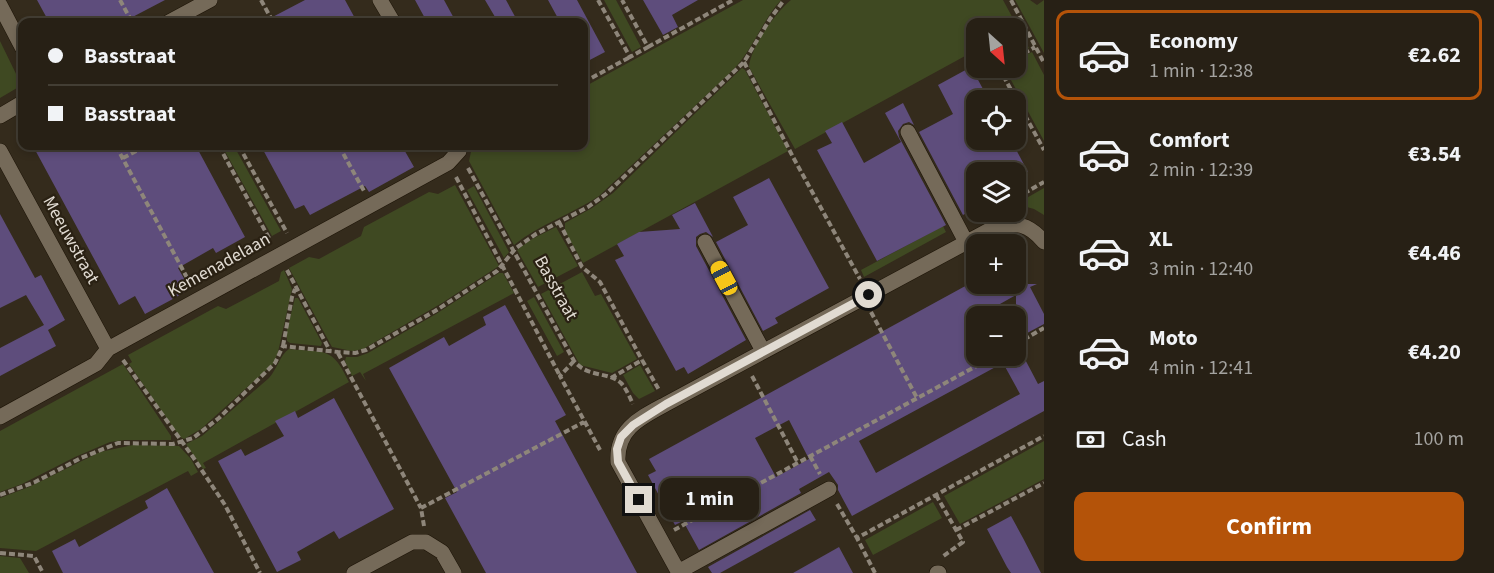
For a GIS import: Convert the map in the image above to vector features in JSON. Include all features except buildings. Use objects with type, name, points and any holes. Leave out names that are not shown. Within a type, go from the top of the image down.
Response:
[{"type":"street","points":[[176,18],[210,0]]},
{"type":"street","points":[[380,0],[391,18]]},
{"type":"street","points":[[0,5],[18,39]]},
{"type":"street","points":[[0,116],[18,105]]},
{"type":"street","points":[[829,489],[679,572],[618,462],[617,449],[621,437],[641,418],[966,242],[908,132]]},
{"type":"street","name":"Kemenadelaan","points":[[0,417],[96,364],[108,349],[448,163],[457,150]]},
{"type":"street","name":"Meeuwstraat","points":[[0,151],[108,349]]},
{"type":"street","points":[[981,234],[1005,224],[1016,224],[1035,231],[1044,242]]},
{"type":"street","points":[[705,242],[763,351]]},
{"type":"street","points":[[354,573],[412,542],[426,542],[442,552],[454,573]]},
{"type":"path","points":[[120,0],[130,18]]},
{"type":"path","points":[[261,0],[271,18]]},
{"type":"path","points":[[598,0],[630,57]]},
{"type":"path","points":[[622,0],[648,47]]},
{"type":"path","points":[[588,80],[734,0]]},
{"type":"path","points":[[283,346],[355,353],[372,348],[497,271],[513,250],[536,234],[588,207],[606,194],[744,62],[784,0]]},
{"type":"path","points":[[1011,0],[1044,63]]},
{"type":"path","points":[[1026,52],[1035,47]]},
{"type":"path","points":[[744,62],[917,398]]},
{"type":"path","points":[[1004,78],[1044,150]]},
{"type":"path","points":[[118,150],[199,298]]},
{"type":"path","points":[[123,158],[138,150]]},
{"type":"path","points":[[221,150],[330,351]]},
{"type":"path","points":[[241,150],[294,246]]},
{"type":"path","points":[[341,150],[372,205]]},
{"type":"path","name":"Basstraat","points":[[459,150],[574,361]]},
{"type":"path","points":[[448,163],[605,460],[618,462]]},
{"type":"path","points":[[1026,192],[1044,182]]},
{"type":"path","points":[[559,222],[582,267],[600,282],[666,404]]},
{"type":"path","points":[[0,495],[35,482],[81,458],[118,443],[181,442],[193,438],[246,393],[275,363],[283,346],[292,297],[296,288]]},
{"type":"path","points":[[1026,338],[1044,328]]},
{"type":"path","points":[[108,349],[122,358],[193,457],[225,505],[260,573]]},
{"type":"path","points":[[338,352],[421,508],[426,542]]},
{"type":"path","points":[[611,378],[642,360]]},
{"type":"path","points":[[560,376],[574,361],[581,370],[611,378],[621,384],[641,418]]},
{"type":"path","points":[[745,361],[798,463]]},
{"type":"path","points":[[660,538],[976,366]]},
{"type":"path","points":[[421,508],[584,422]]},
{"type":"path","points":[[875,573],[857,538],[1044,436]]},
{"type":"path","points":[[956,530],[1044,483]]},
{"type":"path","points":[[936,495],[963,542],[942,556],[938,573]]},
{"type":"path","points":[[0,553],[34,556],[43,573]]},
{"type":"green space","points":[[604,0],[616,0],[641,47],[632,52]]},
{"type":"green space","points":[[743,0],[781,0],[733,70],[599,196],[534,231],[514,245],[469,161],[471,150],[588,150],[588,85]]},
{"type":"green space","points":[[791,0],[1003,0],[1013,18],[966,18],[966,55],[795,149],[749,67],[754,50],[778,13]]},
{"type":"green space","points":[[1015,0],[1030,0],[1037,5],[1044,0],[1044,53],[1026,18]]},
{"type":"green space","points":[[0,41],[18,78],[18,84],[17,88],[0,98]]},
{"type":"green space","points":[[1032,52],[1044,75],[1044,141],[1026,108],[1026,90],[1016,90],[1010,78],[1026,78],[1026,55]]},
{"type":"green space","points":[[742,68],[788,151],[583,263],[565,231],[565,223],[613,193]]},
{"type":"green space","points":[[224,150],[236,150],[281,231],[272,236]]},
{"type":"green space","points":[[455,185],[499,266],[442,303],[363,349],[352,351],[332,347],[289,268],[309,257],[319,259],[361,236],[364,227],[429,192],[438,194]]},
{"type":"green space","points":[[474,186],[509,252],[504,258],[467,190]]},
{"type":"green space","points":[[1044,188],[1044,215],[1026,207],[1026,198]]},
{"type":"green space","points":[[943,226],[946,232],[864,277],[861,270]]},
{"type":"green space","points":[[556,227],[578,266],[538,287],[517,250],[532,239]]},
{"type":"green space","points":[[284,270],[292,289],[278,352],[273,364],[201,429],[184,439],[180,437],[129,364],[132,362],[128,355],[218,306],[226,309],[279,281],[281,272]]},
{"type":"green space","points":[[582,272],[595,296],[601,294],[637,359],[612,373],[580,365],[541,294]]},
{"type":"green space","points":[[499,273],[503,273],[514,293],[363,374],[366,381],[360,372],[352,376],[345,361],[346,357],[357,357],[368,353],[436,314]]},
{"type":"green space","points":[[534,297],[564,352],[557,356],[527,301]]},
{"type":"green space","points":[[295,298],[298,298],[322,343],[321,346],[287,341],[287,330]]},
{"type":"green space","points":[[289,349],[320,352],[332,357],[338,362],[349,382],[203,463],[206,468],[203,469],[186,444],[202,436],[269,378]]},
{"type":"green space","points":[[123,364],[171,436],[171,440],[110,442],[22,484],[0,492],[0,431]]},
{"type":"green space","points":[[640,365],[655,391],[639,399],[623,375]]},
{"type":"green space","points":[[1044,441],[1044,479],[960,524],[944,496]]},
{"type":"green space","points":[[133,445],[179,446],[191,459],[198,472],[191,476],[188,471],[36,551],[0,548],[0,498],[29,487],[100,452]]},
{"type":"green space","points":[[933,502],[942,518],[873,555],[865,540]]},
{"type":"green space","points":[[0,556],[20,558],[29,573],[0,573]]},
{"type":"route","points":[[639,500],[618,462],[617,449],[621,437],[633,425],[666,404],[869,295]]}]
